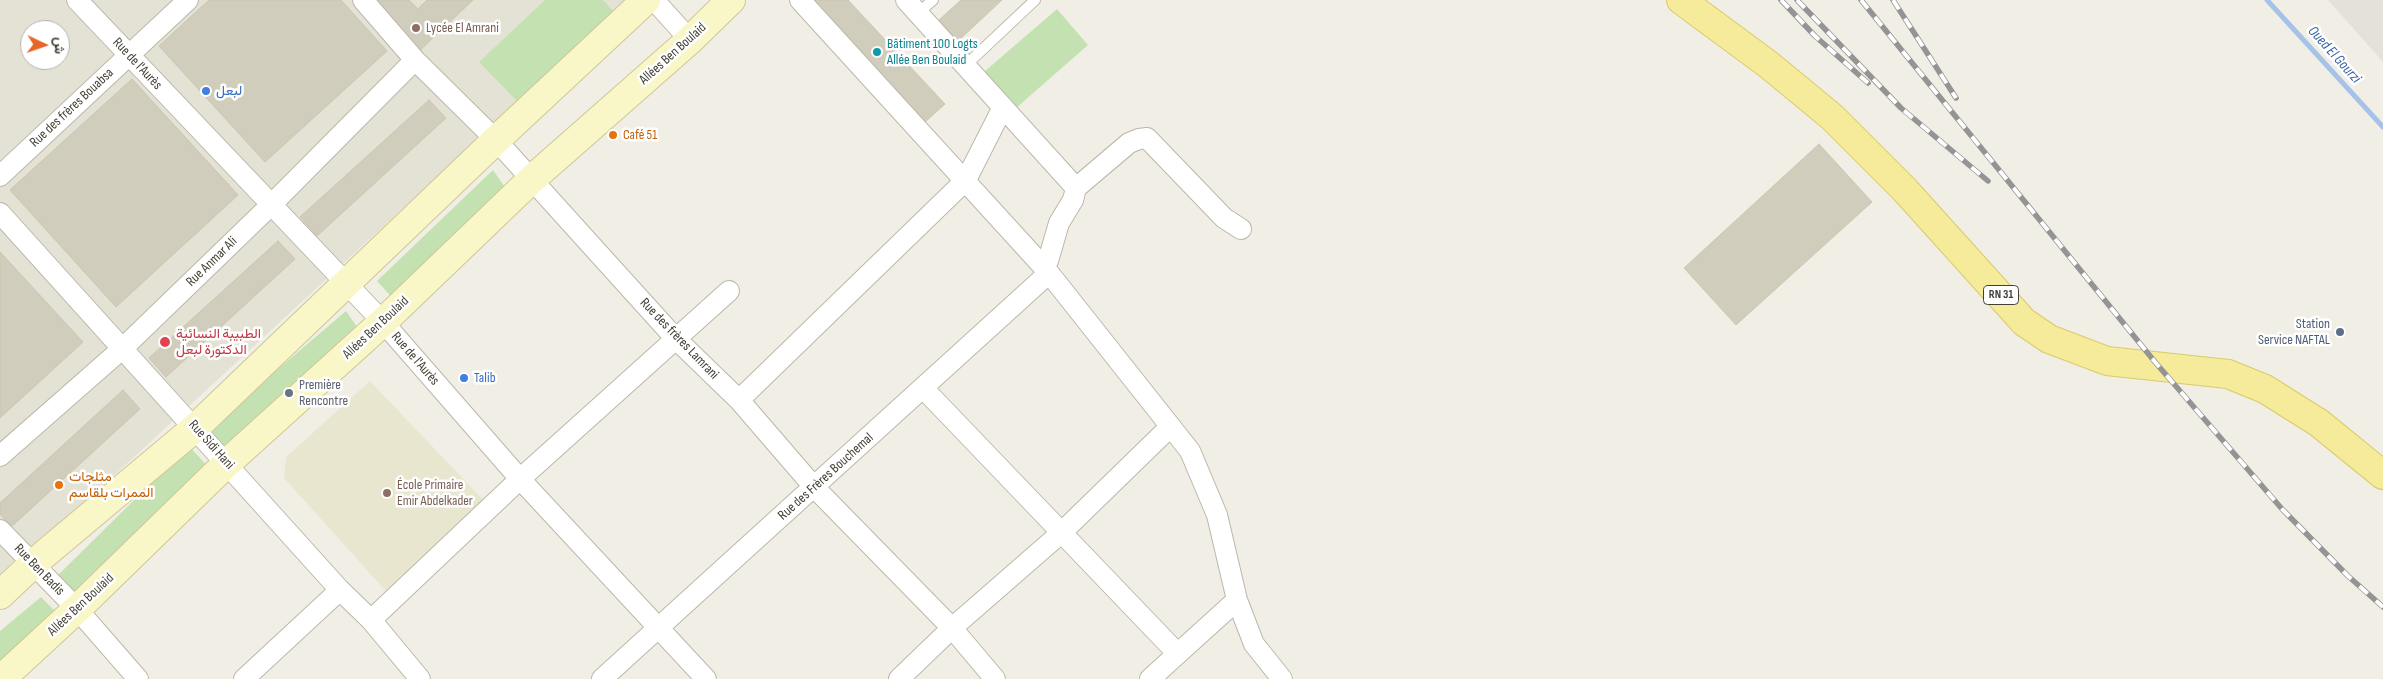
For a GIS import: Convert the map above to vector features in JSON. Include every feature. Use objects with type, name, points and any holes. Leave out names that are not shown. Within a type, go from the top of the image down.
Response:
[{"type":"main road","points":[[0,595],[195,428],[496,140],[646,0]]},
{"type":"main road","name":"Allées Ben Boulaid","points":[[1,679],[77,610],[227,463],[383,322],[532,179],[690,40],[731,0]]},
{"type":"main road","name":"RN 31","points":[[1681,0],[1769,65],[1832,117],[1905,190],[2024,322],[2049,339],[2108,361],[2228,374],[2265,389],[2319,423],[2383,475]]},
{"type":"street","name":"Rue de l'Aurès","points":[[77,0],[383,322],[520,479],[706,679]]},
{"type":"street","name":"Rue des frères Bouabsa","points":[[0,176],[188,0]]},
{"type":"street","name":"Rue des frères Lamrani","points":[[363,0],[415,60],[496,140],[676,339],[739,400],[814,487],[952,628],[994,679]]},
{"type":"street","points":[[654,0],[690,40]]},
{"type":"street","points":[[800,0],[1048,267],[1190,451],[1217,515],[1237,600],[1254,644],[1282,679]]},
{"type":"street","points":[[919,4],[966,65],[1076,188]]},
{"type":"street","name":"Rue Anmar Ali","points":[[0,456],[123,348],[271,205],[415,60]]},
{"type":"street","points":[[739,400],[966,180],[1003,107]]},
{"type":"street","points":[[1048,267],[1059,224],[1073,200],[1076,188],[1129,143],[1139,138],[1147,138],[1224,218],[1242,229]]},
{"type":"street","name":"Rue Sidi Hani","points":[[0,213],[340,590],[370,620],[420,679]]},
{"type":"street","name":"Rue des Frères Bouchemal","points":[[602,679],[923,388],[1048,267]]},
{"type":"street","points":[[370,620],[520,479],[729,291]]},
{"type":"street","points":[[923,388],[1177,653]]},
{"type":"street","points":[[899,679],[952,628],[1061,533],[1170,427]]},
{"type":"street","name":"Rue Ben Badis","points":[[0,530],[77,610],[138,679]]},
{"type":"street","points":[[244,679],[340,590]]},
{"type":"street","points":[[1150,679],[1237,600]]},
{"type":"lane","points":[[966,65],[1035,0]]},
{"type":"shaded area","points":[[0,0],[628,0],[0,581]]},
{"type":"shaded area","points":[[2328,0],[2383,0],[2383,62]]},
{"type":"shaded area","name":"École Primaire Emir Abdelkader","points":[[370,381],[490,507],[392,598],[284,478],[286,457]]},
{"type":"green space","points":[[545,0],[603,0],[615,13],[517,101],[479,62]]},
{"type":"green space","points":[[1057,9],[1088,45],[1015,109],[984,72]]},
{"type":"green space","points":[[493,170],[507,190],[396,302],[377,281]]},
{"type":"green space","points":[[346,311],[360,331],[226,450],[209,428]]},
{"type":"green space","points":[[189,446],[211,470],[72,595],[57,576]]},
{"type":"green space","points":[[41,597],[54,610],[0,663],[0,631]]},
{"type":"building","points":[[209,0],[341,0],[387,51],[265,162],[159,46]]},
{"type":"building","name":"Lycée El Amrani","points":[[363,0],[409,0],[418,9],[427,0],[473,0],[415,55]]},
{"type":"building","name":"Bâtiment 100 Logts Allée Ben Boulaid","points":[[809,0],[848,0],[945,104],[924,123]]},
{"type":"building","name":"Bâtiment 100 Logts Allée Ben Boulaid","points":[[961,0],[1002,0],[958,41],[939,20]]},
{"type":"building","points":[[132,79],[238,195],[116,307],[10,190]]},
{"type":"building","points":[[429,100],[446,118],[317,236],[300,217]]},
{"type":"building","points":[[1819,144],[1872,202],[1736,325],[1684,268]]},
{"type":"building","points":[[278,241],[295,259],[166,377],[149,358]]},
{"type":"building","points":[[0,252],[83,342],[0,418]]},
{"type":"building","points":[[123,390],[140,409],[11,527],[0,514],[0,503]]},
{"type":"waterway","name":"Oued El Gourzi","points":[[2267,0],[2383,127]]},
{"type":"railway","points":[[1781,0],[1815,36],[1868,83]]},
{"type":"railway","points":[[1797,0],[1901,108],[1988,181]]},
{"type":"railway","points":[[1861,0],[2155,362],[2282,509],[2348,576],[2383,607]]},
{"type":"railway","points":[[1893,0],[1956,98]]},
{"type":"place","name":"Lycée El Amrani","points":[[416,28]]},
{"type":"place","name":"Bâtiment 100 Logts Allée Ben Boulaid","points":[[877,52]]},
{"type":"place","name":"لبعل","points":[[206,91]]},
{"type":"place","name":"Café 51","points":[[613,135]]},
{"type":"place","name":"Station Service NAFTAL","points":[[2340,332]]},
{"type":"place","name":"الطبيبة النسائية الدكتورة لبعل","points":[[165,342]]},
{"type":"place","name":"Talib","points":[[464,378]]},
{"type":"place","name":"Première Rencontre","points":[[289,393]]},
{"type":"place","name":"مثلجات الممرات بلقاسم","points":[[59,485]]},
{"type":"place","name":"École Primaire Emir Abdelkader","points":[[387,493]]}]
